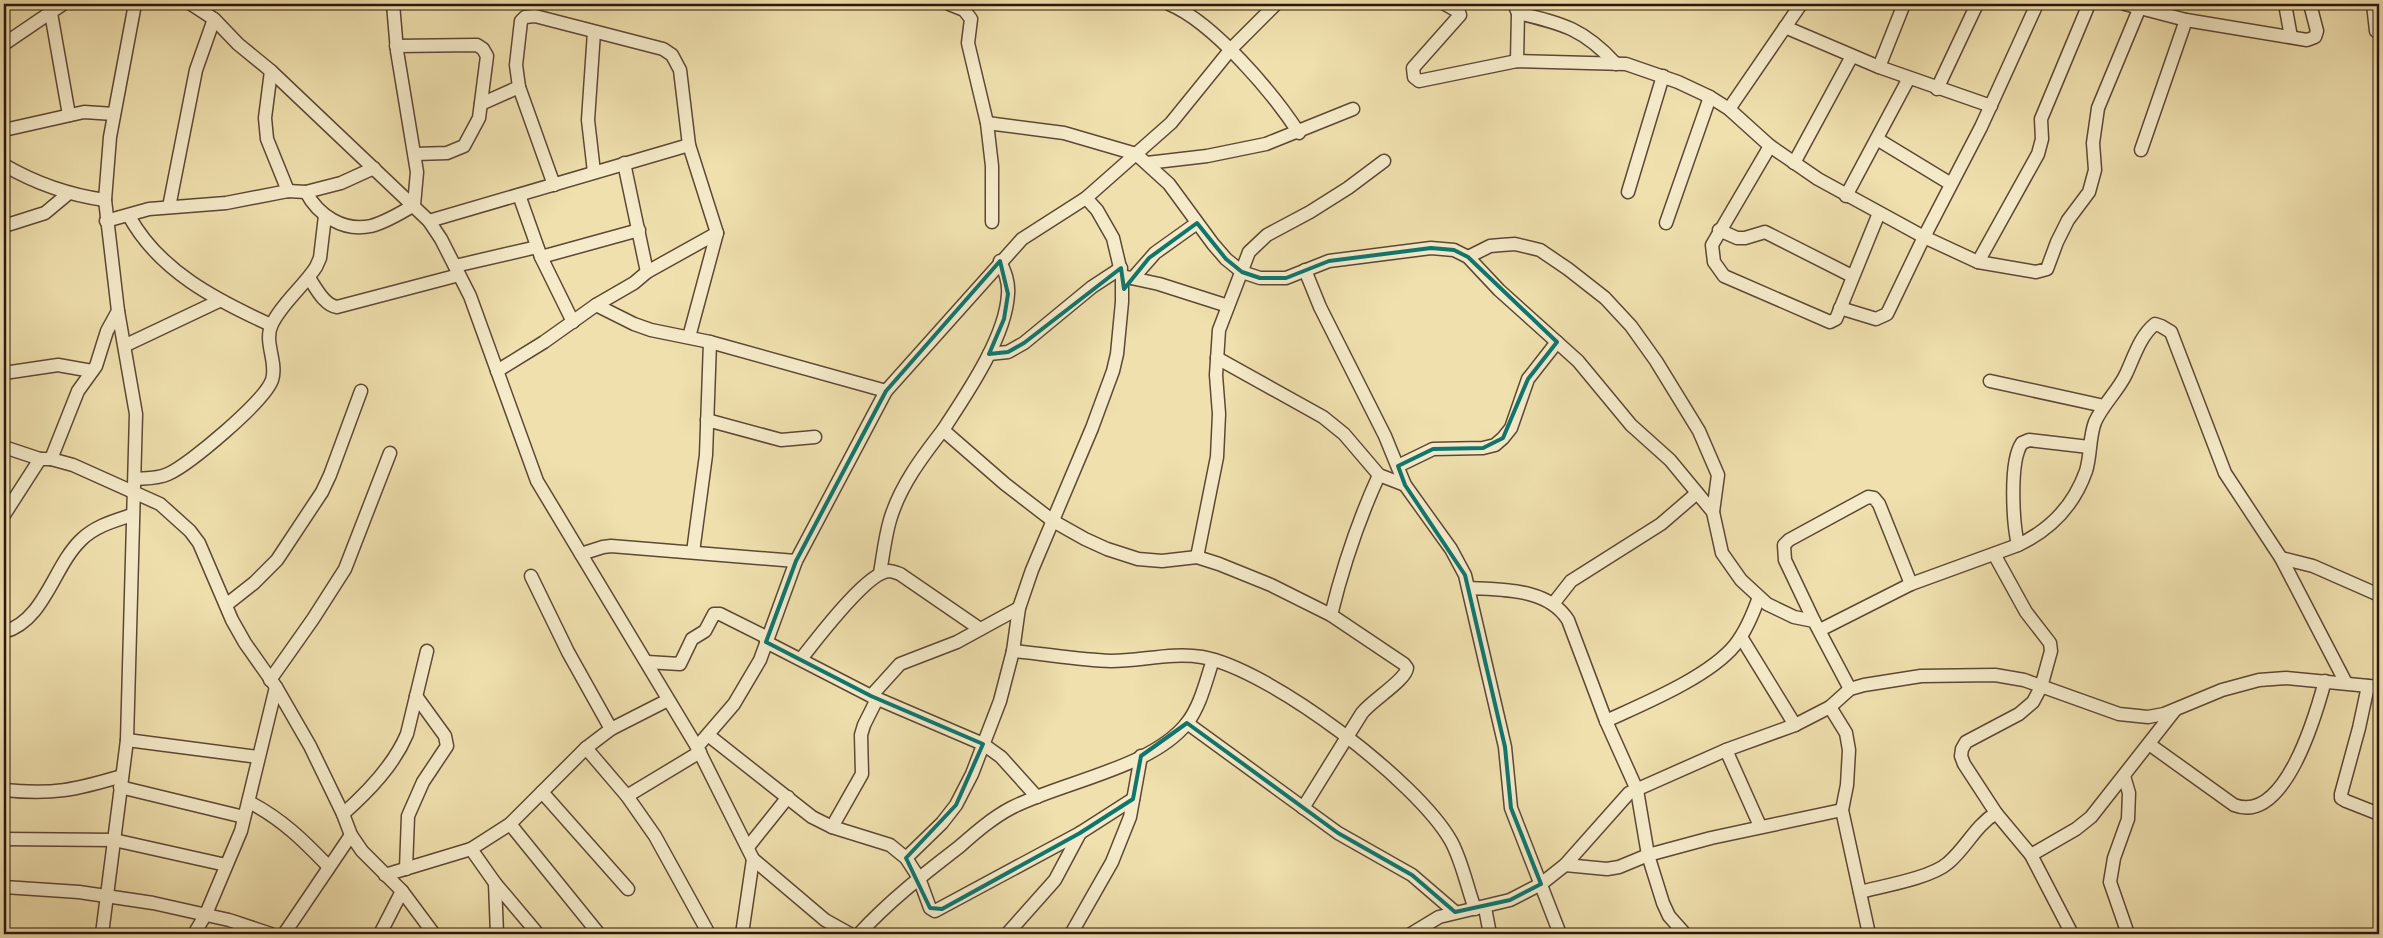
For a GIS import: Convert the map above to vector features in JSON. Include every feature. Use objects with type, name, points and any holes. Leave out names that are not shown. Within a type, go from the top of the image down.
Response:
[{"type":"street","points":[[4,44],[62,4]]},
{"type":"street","points":[[102,934],[127,740],[136,414],[126,345],[118,311],[104,200],[114,114],[135,4]]},
{"type":"street","points":[[191,4],[214,19],[238,44],[271,71],[429,221],[470,296],[538,481],[699,750],[750,853],[825,920],[850,934]]},
{"type":"street","points":[[393,4],[396,46],[417,172],[414,205]]},
{"type":"street","points":[[949,4],[964,10],[971,19],[968,43],[987,123],[992,166],[992,222]]},
{"type":"street","points":[[1169,4],[1206,27],[1231,49],[1299,132]]},
{"type":"street","points":[[628,796],[699,750],[708,735],[740,697],[760,660],[796,561],[886,391],[1000,261],[1034,229],[1086,198],[1136,154],[1187,105],[1231,49],[1276,4]]},
{"type":"street","points":[[1445,4],[1459,12],[1460,15],[1457,21],[1413,68],[1414,77],[1419,81],[1517,61],[1626,64],[1663,76],[1710,97],[1729,110],[1770,146],[1794,163],[1846,196],[1924,237],[1978,262],[2036,272],[2047,269],[2068,220],[2089,192],[2095,170],[2093,143],[2098,108],[2140,7]]},
{"type":"street","points":[[1729,110],[1801,4]]},
{"type":"street","points":[[1879,67],[1904,4]]},
{"type":"street","points":[[1938,89],[1977,4]]},
{"type":"street","points":[[1840,308],[1876,319],[1887,314],[1991,106],[2037,4]]},
{"type":"street","points":[[1978,262],[2038,154],[2042,139],[2041,119],[2089,4]]},
{"type":"street","points":[[2124,4],[2186,20],[2307,40],[2315,37],[2317,31],[2310,4]]},
{"type":"street","points":[[2285,4],[2291,37]]},
{"type":"street","points":[[2373,4],[2376,31]]},
{"type":"street","points":[[1517,61],[1516,8],[1577,30],[1602,49],[1616,64]]},
{"type":"street","points":[[51,13],[69,115]]},
{"type":"street","points":[[554,185],[519,87],[516,65],[521,21],[525,17],[535,16],[663,50],[672,55],[680,70],[689,144],[717,233],[689,337]]},
{"type":"street","points":[[169,208],[196,70],[214,19]]},
{"type":"street","points":[[2141,150],[2186,20]]},
{"type":"street","points":[[1785,27],[1879,67],[1991,106]]},
{"type":"street","points":[[594,32],[588,120],[594,172]]},
{"type":"street","points":[[396,46],[477,45],[483,49],[487,56],[479,118],[464,146],[447,153],[415,154]]},
{"type":"street","points":[[1794,163],[1852,56]]},
{"type":"street","points":[[271,71],[266,105],[267,139],[288,191]]},
{"type":"street","points":[[1628,192],[1663,76]]},
{"type":"street","points":[[1846,196],[1909,78]]},
{"type":"street","points":[[481,104],[519,87]]},
{"type":"street","points":[[1666,223],[1710,97]]},
{"type":"street","points":[[1147,163],[1266,144],[1353,109]]},
{"type":"street","points":[[4,130],[69,115],[91,112],[114,114]]},
{"type":"street","points":[[987,123],[1064,133],[1136,154],[1169,184],[1197,224],[1226,259],[1242,272],[1260,278],[1278,279],[1329,260],[1431,248],[1454,250],[1468,257],[1499,290],[1578,361],[1631,425],[1670,460],[1713,512]]},
{"type":"street","points":[[1877,139],[1951,184]]},
{"type":"street","points":[[429,221],[689,144]]},
{"type":"street","points":[[1770,146],[1719,230],[1712,245],[1711,253],[1714,262],[1724,276],[1830,322],[1836,319],[1879,214]]},
{"type":"street","points":[[1197,557],[1217,457],[1219,414],[1216,386],[1220,330],[1249,252],[1267,235],[1310,212],[1348,188],[1384,161]]},
{"type":"street","points":[[624,163],[647,272]]},
{"type":"street","points":[[4,165],[30,178],[69,193],[104,200]]},
{"type":"street","points":[[106,221],[149,210],[226,203],[288,191],[306,192],[341,183],[374,168]]},
{"type":"street","points":[[306,192],[312,204],[325,216],[344,224],[370,226],[414,205]]},
{"type":"street","points":[[4,226],[45,213],[69,193]]},
{"type":"street","points":[[519,195],[539,252],[573,322]]},
{"type":"street","points":[[906,858],[942,823],[956,805],[972,774],[1000,700],[1013,651],[1019,608],[1032,570],[1113,371],[1117,354],[1125,274],[1108,226],[1086,198]]},
{"type":"street","points":[[129,216],[143,239],[178,274],[219,301],[271,325]]},
{"type":"street","points":[[134,485],[164,476],[192,460],[211,445],[267,390],[274,367],[269,338],[271,325],[309,278],[320,258],[325,216]]},
{"type":"street","points":[[989,354],[1008,352],[1024,343],[1092,288],[1125,274],[1197,224]]},
{"type":"street","points":[[309,278],[326,302],[331,306],[337,307],[457,270],[639,230]]},
{"type":"street","points":[[1719,230],[1737,238],[1745,238],[1765,232],[1852,276]]},
{"type":"street","points":[[497,371],[544,342],[596,305],[634,283],[647,272],[717,233]]},
{"type":"street","points":[[1468,257],[1490,246],[1501,244],[1515,244],[1540,250],[1568,269],[1604,298],[1631,326],[1700,431],[1718,475],[1713,512],[1718,542],[1726,562],[1741,580],[1767,604],[1794,617],[1817,625],[1911,584],[2018,545],[2045,530],[2066,507],[2086,470],[2089,447],[2096,421],[2104,406],[2119,387],[2149,329],[2154,324],[2161,326],[2171,332],[2218,459],[2225,473],[2282,558],[2346,683]]},
{"type":"street","points":[[880,573],[889,521],[894,508],[916,464],[943,430],[989,354],[1004,320],[1008,294],[1007,279],[1000,261]]},
{"type":"street","points":[[1306,270],[1320,307],[1385,436],[1405,485],[1451,549],[1465,575],[1505,747],[1511,808],[1560,934]]},
{"type":"street","points":[[1125,274],[1228,306]]},
{"type":"street","points":[[126,345],[219,301]]},
{"type":"street","points":[[596,305],[634,324],[710,342],[886,391]]},
{"type":"street","points":[[4,515],[46,459],[78,391],[92,371],[100,355],[108,331],[118,311]]},
{"type":"street","points":[[693,552],[706,455],[710,342]]},
{"type":"street","points":[[1398,466],[1433,449],[1482,448],[1495,445],[1511,428],[1528,379],[1557,342]]},
{"type":"street","points":[[1217,358],[1323,417],[1344,434],[1380,475],[1405,485]]},
{"type":"street","points":[[4,373],[58,365],[92,371]]},
{"type":"street","points":[[1990,381],[2104,406]]},
{"type":"street","points":[[226,605],[254,583],[277,560],[318,498],[330,475],[361,391]]},
{"type":"street","points":[[707,420],[781,440],[815,437]]},
{"type":"street","points":[[943,430],[1005,484],[1053,521],[1107,549],[1138,559],[1162,561],[1197,557],[1271,585],[1331,615],[1404,664],[1407,672],[1368,706],[1302,808]]},
{"type":"street","points":[[2018,545],[2012,513],[2015,456],[2022,442],[2029,440],[2089,447]]},
{"type":"street","points":[[4,447],[134,485],[160,504],[190,531],[203,551],[226,605],[245,643],[273,684],[310,746],[343,814],[351,835],[362,851],[402,891],[434,934]]},
{"type":"street","points":[[194,934],[206,914],[241,831],[249,802],[273,684],[345,569],[390,454]]},
{"type":"street","points":[[1331,615],[1346,554],[1363,510],[1380,475]]},
{"type":"street","points":[[1553,604],[1571,581],[1661,524],[1696,493]]},
{"type":"street","points":[[1850,689],[1785,560],[1784,545],[1789,540],[1868,497],[1874,498],[1879,504],[1911,584]]},
{"type":"street","points":[[4,632],[12,630],[32,613],[43,598],[64,560],[80,540],[97,528],[132,514]]},
{"type":"street","points":[[581,554],[603,546],[611,546],[796,561]]},
{"type":"street","points":[[1994,554],[2026,612],[2050,643],[2051,651],[2041,687],[2033,702],[2027,708],[1973,737],[1962,749],[1961,756],[1964,764],[1996,813],[2031,855],[2072,934]]},
{"type":"street","points":[[2282,558],[2313,566],[2379,595]]},
{"type":"street","points":[[801,659],[861,588],[880,573],[891,570],[900,574],[980,629]]},
{"type":"street","points":[[531,576],[568,652],[611,729]]},
{"type":"street","points":[[1469,588],[1507,590],[1536,596],[1563,611],[1606,721],[1637,790],[1648,856],[1663,903],[1669,916],[1685,934]]},
{"type":"street","points":[[1606,721],[1693,678],[1727,652],[1741,636],[1759,597]]},
{"type":"street","points":[[832,827],[862,774],[861,734],[874,697],[900,664],[957,642],[1019,608]]},
{"type":"street","points":[[647,662],[680,664],[692,638],[705,630],[714,614],[720,614],[874,697],[983,744],[1002,757],[1037,797]]},
{"type":"street","points":[[1741,636],[1795,725]]},
{"type":"street","points":[[343,814],[371,788],[398,754],[408,734],[427,651]]},
{"type":"street","points":[[1013,651],[1111,660],[1165,656],[1200,657],[1213,660],[1270,686],[1301,704],[1347,737],[1396,780],[1444,831],[1452,842],[1490,934]]},
{"type":"street","points":[[859,934],[876,915],[919,878],[1002,814],[1037,797],[1141,756],[1169,739],[1187,722],[1200,698],[1213,660]]},
{"type":"street","points":[[1411,934],[1439,917],[1510,900],[1541,884],[1565,865],[1609,817],[1625,796],[1726,750],[1795,725],[1830,707],[1850,689],[1877,682],[1922,676],[1972,674],[2024,680],[2119,714],[2148,717],[2176,709],[2222,690],[2259,680],[2286,678],[2373,686],[2359,728],[2341,798],[2346,802],[2379,814]]},
{"type":"street","points":[[2149,744],[2234,805],[2242,808],[2252,806],[2268,799],[2287,777],[2311,731],[2325,681]]},
{"type":"street","points":[[406,869],[410,808],[423,782],[444,754],[447,746],[445,736],[416,696]]},
{"type":"street","points":[[385,875],[471,849],[510,824],[586,748],[611,729],[668,700]]},
{"type":"street","points":[[1830,707],[1846,733],[1849,750],[1847,785],[1842,810],[1869,934]]},
{"type":"street","points":[[2031,855],[2076,829],[2091,817],[2176,709]]},
{"type":"street","points":[[1187,722],[1338,833],[1412,875],[1454,912]]},
{"type":"street","points":[[708,735],[788,796],[812,817],[832,827],[890,845],[906,858],[919,878],[930,908],[935,911],[1080,833],[1133,799]]},
{"type":"street","points":[[127,740],[258,758]]},
{"type":"street","points":[[586,748],[628,796],[662,848],[709,934]]},
{"type":"street","points":[[1726,750],[1760,826]]},
{"type":"street","points":[[1071,934],[1112,862],[1130,817],[1141,756]]},
{"type":"street","points":[[2124,776],[2129,793],[2128,819],[2112,864],[2110,882],[2128,934]]},
{"type":"street","points":[[4,790],[58,792],[121,781],[244,816]]},
{"type":"street","points":[[542,792],[628,889]]},
{"type":"street","points":[[742,934],[750,853],[788,796]]},
{"type":"street","points":[[249,802],[285,824],[330,867]]},
{"type":"street","points":[[1565,865],[1606,869],[1619,867],[1648,856],[1760,826],[1842,810]]},
{"type":"street","points":[[1860,892],[1936,872],[1957,856],[1978,828],[1996,813]]},
{"type":"street","points":[[510,824],[599,934]]},
{"type":"street","points":[[1007,934],[1055,880],[1080,833]]},
{"type":"street","points":[[284,934],[351,835]]},
{"type":"street","points":[[4,838],[114,840],[226,865]]},
{"type":"street","points":[[471,849],[538,934]]},
{"type":"street","points":[[496,883],[497,934]]},
{"type":"street","points":[[4,887],[49,889],[106,895],[206,914],[272,934]]},
{"type":"street","points":[[380,934],[402,891]]},
{"type":"highlighted area","points":[[1197,223],[1226,259],[1242,272],[1260,278],[1286,278],[1329,261],[1431,248],[1454,250],[1468,257],[1557,342],[1528,379],[1503,438],[1483,448],[1433,449],[1398,466],[1405,485],[1465,575],[1505,747],[1511,808],[1541,884],[1510,900],[1455,912],[1412,875],[1338,833],[1187,723],[1141,756],[1133,799],[1080,833],[942,909],[930,908],[906,858],[956,805],[983,744],[871,696],[766,642],[796,561],[886,391],[1000,261],[1008,294],[1004,319],[989,354],[1008,352],[1024,343],[1121,268],[1124,289],[1149,258]]}]
